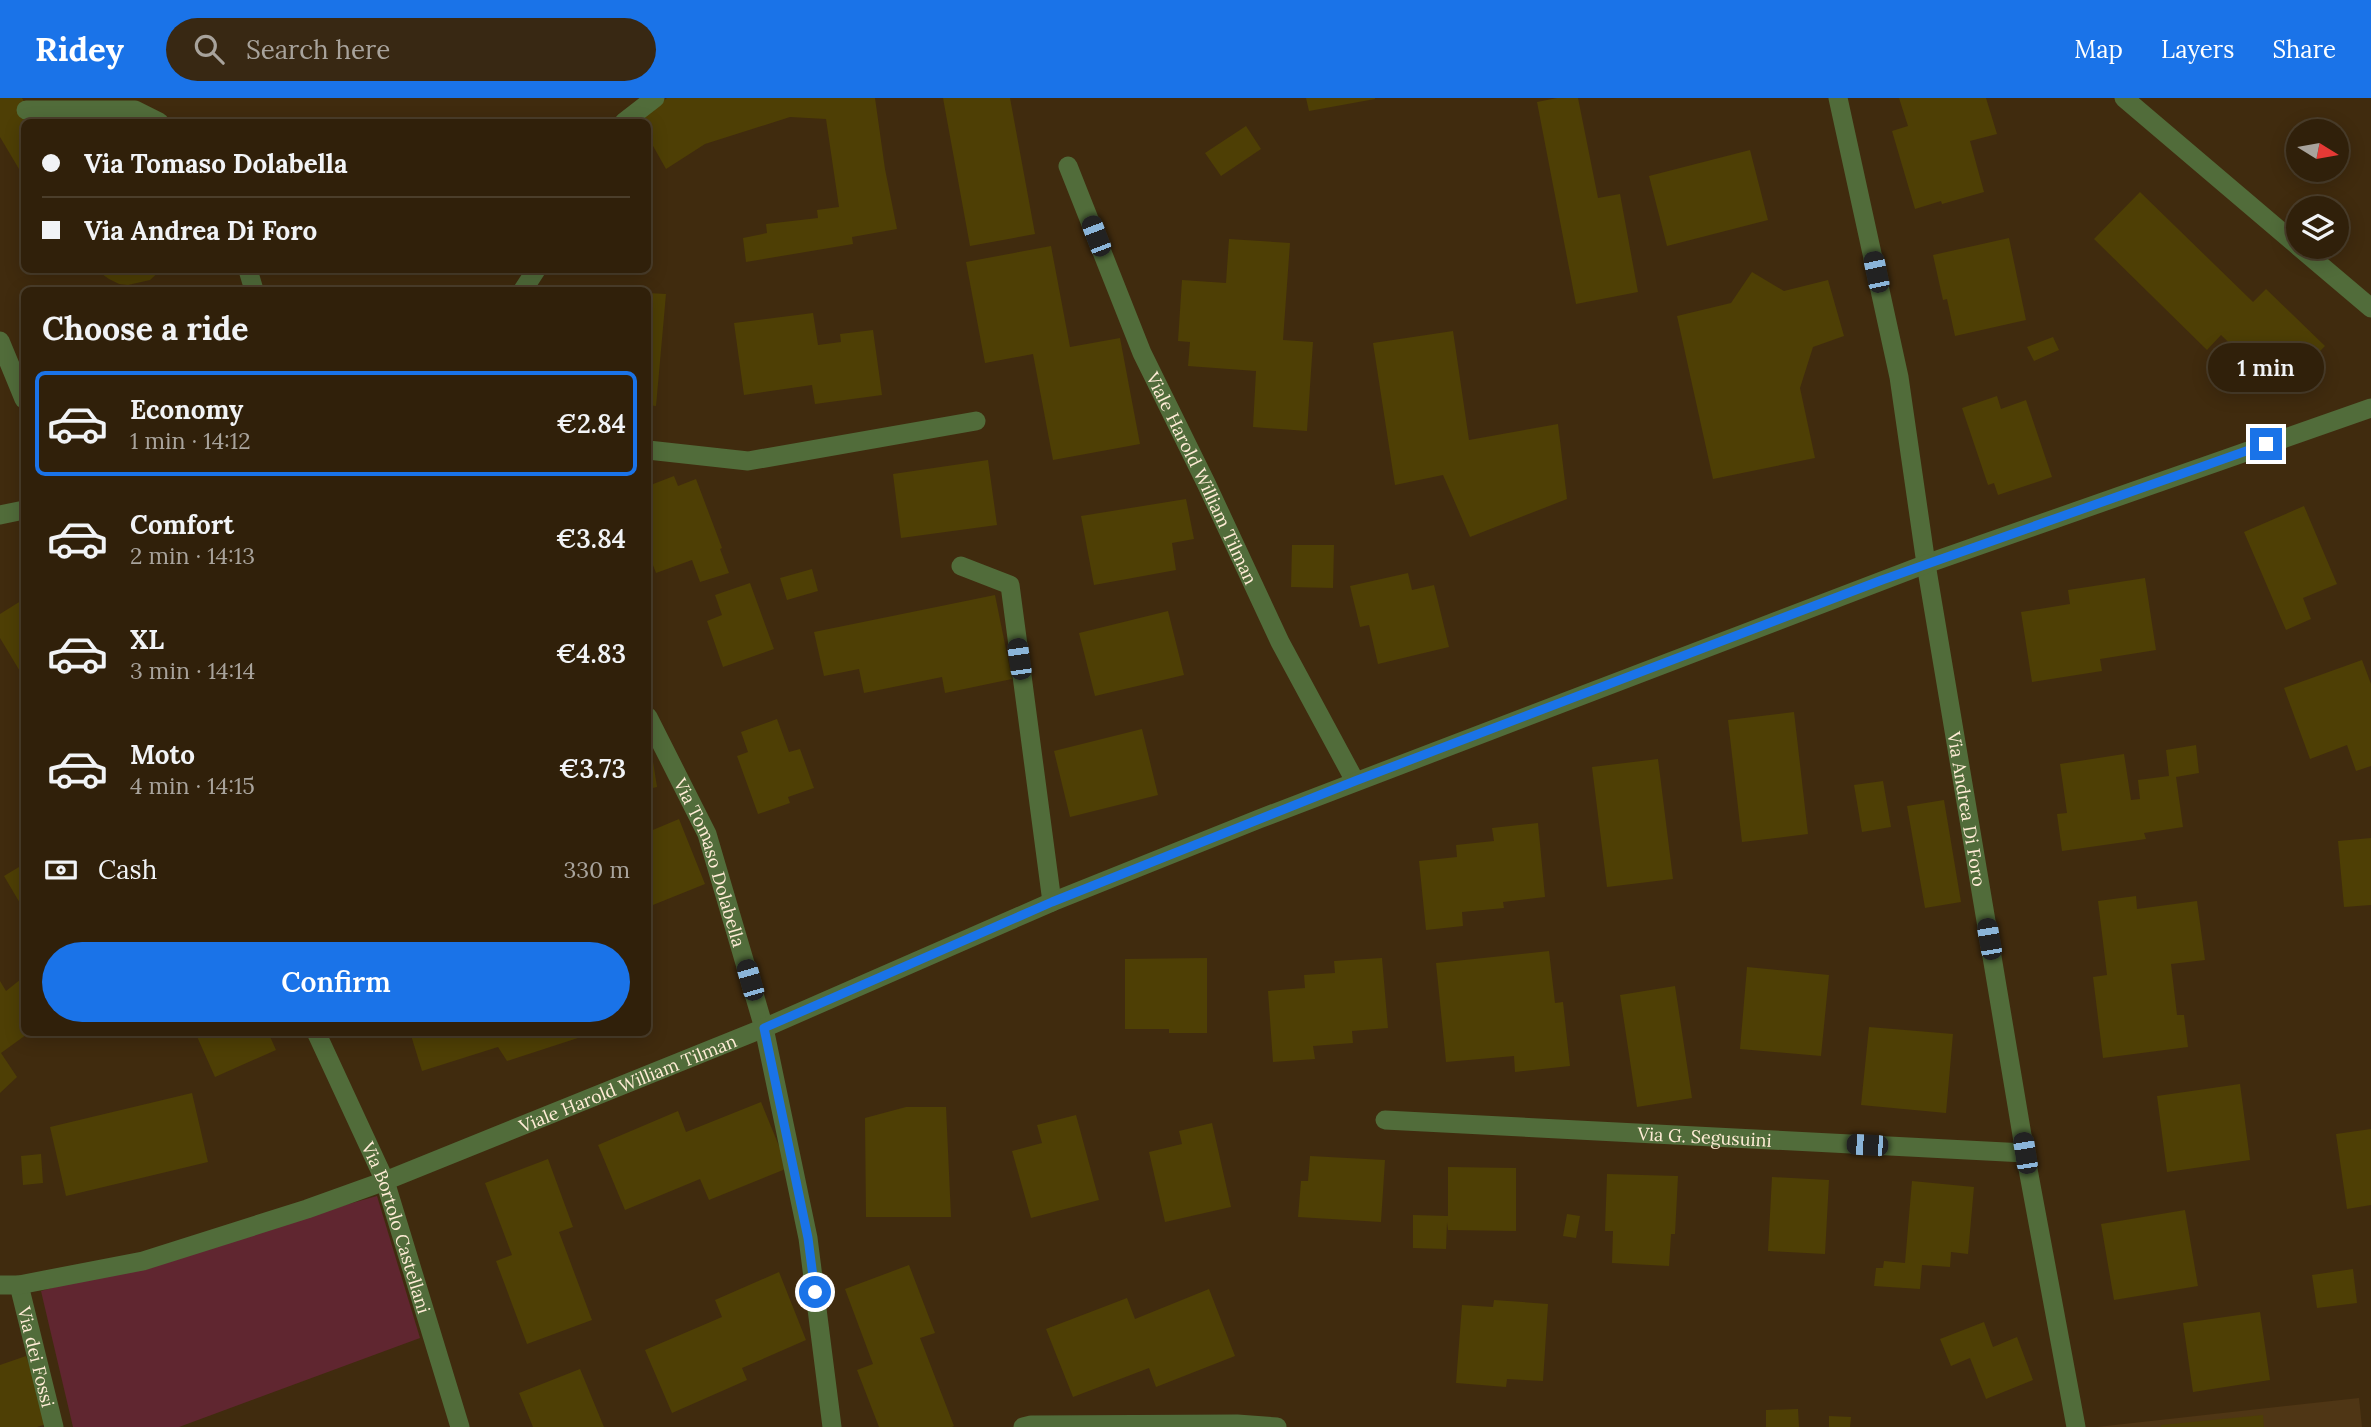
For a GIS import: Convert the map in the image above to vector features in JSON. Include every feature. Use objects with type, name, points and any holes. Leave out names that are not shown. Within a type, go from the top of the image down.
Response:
[{"type":"street","points":[[628,119],[654,98]]},
{"type":"street","name":"Via Andrea Di Foro","points":[[1838,98],[1899,377],[1926,564],[2025,1153],[2076,1427]]},
{"type":"street","points":[[2124,98],[2286,236]]},
{"type":"street","points":[[26,110],[135,110],[153,119]]},
{"type":"street","name":"Viale Harold William Tilman","points":[[1068,166],[1142,353],[1206,482],[1280,642],[1355,781]]},
{"type":"street","points":[[2313,259],[2371,308]]},
{"type":"street","points":[[0,341],[21,392]]},
{"type":"street","points":[[1926,564],[2371,408]]},
{"type":"street","points":[[651,450],[748,461],[976,421]]},
{"type":"street","points":[[0,515],[21,511]]},
{"type":"street","name":"Viale Harold William Tilman","points":[[9,1285],[143,1261],[307,1209],[385,1181],[764,1028],[1052,902],[1355,781],[1926,564]]},
{"type":"street","points":[[961,566],[1010,585],[1052,902]]},
{"type":"street","name":"Via Tomaso Dolabella","points":[[651,723],[707,834],[764,1028],[808,1238],[832,1427]]},
{"type":"street","name":"Via Bortolo Castellani","points":[[318,1036],[385,1181],[460,1427]]},
{"type":"street","name":"Via G. Segusuini","points":[[1385,1120],[2025,1153]]},
{"type":"street","name":"Via dei Fossi","points":[[9,1285],[54,1427]]},
{"type":"street","points":[[1023,1427],[1277,1427]]},
{"type":"shaded area","points":[[377,1196],[420,1338],[179,1427],[73,1427],[41,1291]]},
{"type":"shaded area","points":[[2359,1398],[2362,1427],[2097,1427]]},
{"type":"building","points":[[0,98],[22,98],[34,119],[21,119],[21,182],[19,169],[0,137]]},
{"type":"building","points":[[667,98],[875,98],[897,229],[852,237],[853,244],[746,262],[743,238],[767,233],[766,224],[818,218],[817,210],[839,207],[826,119],[790,117],[705,144],[666,169],[651,142],[651,119],[639,119]]},
{"type":"building","points":[[943,98],[1010,98],[1035,234],[970,246]]},
{"type":"building","points":[[1306,98],[1375,98],[1375,99],[1309,111]]},
{"type":"building","points":[[1578,98],[1598,198],[1620,194],[1638,292],[1576,304],[1537,102]]},
{"type":"building","points":[[1899,98],[1986,98],[1997,134],[1970,141],[1984,192],[1915,209],[1892,131],[1908,126]]},
{"type":"building","points":[[1246,126],[1261,149],[1221,176],[1205,153]]},
{"type":"building","points":[[1750,150],[1768,220],[1667,246],[1649,176]]},
{"type":"building","points":[[2140,192],[2253,302],[2266,289],[2325,346],[2280,392],[2221,335],[2207,350],[2094,239]]},
{"type":"building","points":[[2009,238],[2026,320],[1955,336],[1947,299],[1943,300],[1933,255]]},
{"type":"building","points":[[1229,239],[1290,243],[1283,340],[1313,342],[1307,431],[1253,427],[1256,371],[1188,366],[1190,342],[1178,341],[1182,280],[1226,283]]},
{"type":"building","points":[[1051,246],[1070,347],[1120,338],[1140,444],[1053,460],[1033,354],[985,363],[966,262]]},
{"type":"building","points":[[1752,272],[1784,291],[1828,280],[1844,336],[1813,347],[1800,388],[1815,458],[1713,479],[1677,316],[1731,303]]},
{"type":"building","points":[[100,273],[158,273],[150,280],[128,285]]},
{"type":"building","points":[[651,293],[666,294],[656,406],[651,405]]},
{"type":"building","points":[[813,313],[818,345],[841,342],[840,334],[873,330],[882,395],[815,404],[812,385],[744,395],[734,323]]},
{"type":"building","points":[[1453,331],[1469,440],[1558,424],[1567,499],[1470,537],[1443,475],[1395,485],[1373,343]]},
{"type":"building","points":[[2053,337],[2059,350],[2034,361],[2027,347]]},
{"type":"building","points":[[1997,396],[2001,409],[2026,400],[2052,477],[1998,495],[1994,483],[1988,485],[1962,408]]},
{"type":"building","points":[[988,460],[997,525],[901,538],[893,474]]},
{"type":"building","points":[[674,476],[678,486],[696,479],[729,573],[700,582],[692,560],[656,573],[651,560],[651,485]]},
{"type":"building","points":[[1186,499],[1194,539],[1172,543],[1176,570],[1094,585],[1081,516]]},
{"type":"building","points":[[2304,506],[2337,584],[2303,598],[2311,619],[2286,630],[2244,532]]},
{"type":"building","points":[[1292,545],[1334,545],[1333,588],[1291,587]]},
{"type":"building","points":[[812,569],[818,591],[787,600],[780,578]]},
{"type":"building","points":[[1408,573],[1412,590],[1434,585],[1449,647],[1378,664],[1369,625],[1360,627],[1350,586]]},
{"type":"building","points":[[2145,578],[2156,650],[2100,659],[2102,671],[2032,682],[2021,612],[2070,604],[2068,590]]},
{"type":"building","points":[[750,583],[774,649],[723,667],[707,621],[722,615],[715,595]]},
{"type":"building","points":[[995,595],[1012,679],[945,693],[942,677],[864,693],[859,669],[824,676],[814,632]]},
{"type":"building","points":[[21,601],[21,673],[0,638],[0,614]]},
{"type":"building","points":[[1168,611],[1184,675],[1095,696],[1079,633]]},
{"type":"building","points":[[2362,660],[2371,684],[2371,766],[2356,771],[2347,745],[2310,759],[2284,688]]},
{"type":"building","points":[[1794,712],[1808,834],[1742,842],[1728,720]]},
{"type":"building","points":[[777,719],[789,752],[800,749],[814,788],[788,797],[790,803],[758,814],[737,756],[748,752],[741,732]]},
{"type":"building","points":[[1142,729],[1158,795],[1070,817],[1054,751]]},
{"type":"building","points":[[2196,745],[2199,773],[2176,777],[2183,827],[2144,833],[2146,839],[2062,851],[2057,814],[2067,813],[2060,764],[2124,754],[2131,800],[2140,799],[2138,780],[2169,776],[2166,750]]},
{"type":"building","points":[[651,755],[652,755],[657,787],[651,788]]},
{"type":"building","points":[[1658,759],[1673,879],[1607,887],[1592,767]]},
{"type":"building","points":[[1883,781],[1891,827],[1862,832],[1854,785]]},
{"type":"building","points":[[1944,800],[1961,902],[1925,908],[1907,806]]},
{"type":"building","points":[[679,819],[705,884],[651,906],[651,831]]},
{"type":"building","points":[[1538,823],[1545,897],[1503,902],[1504,908],[1462,912],[1463,926],[1426,930],[1419,861],[1457,857],[1456,845],[1494,841],[1492,828]]},
{"type":"building","points":[[2371,838],[2371,905],[2344,907],[2338,841]]},
{"type":"building","points":[[21,866],[21,905],[4,876]]},
{"type":"building","points":[[2136,896],[2137,909],[2197,901],[2205,960],[2171,964],[2177,1015],[2184,1015],[2188,1047],[2103,1058],[2093,977],[2107,975],[2098,901]]},
{"type":"building","points":[[1549,951],[1555,1003],[1563,1002],[1570,1066],[1515,1072],[1514,1056],[1446,1062],[1436,963]]},
{"type":"building","points":[[1207,958],[1207,1033],[1169,1033],[1169,1029],[1125,1029],[1125,959]]},
{"type":"building","points":[[1382,958],[1388,1028],[1352,1031],[1353,1043],[1313,1046],[1315,1059],[1273,1062],[1268,991],[1305,988],[1304,975],[1335,973],[1334,961]]},
{"type":"building","points":[[1747,967],[1829,975],[1821,1056],[1740,1049]]},
{"type":"building","points":[[21,979],[21,1036],[24,1036],[1,1053],[17,1077],[0,1093],[0,981],[6,991]]},
{"type":"building","points":[[1675,986],[1692,1098],[1637,1107],[1620,995]]},
{"type":"building","points":[[1869,1027],[1953,1034],[1946,1113],[1861,1105]]},
{"type":"building","points":[[197,1036],[270,1036],[276,1050],[215,1077]]},
{"type":"building","points":[[411,1036],[584,1036],[507,1061],[498,1047],[422,1071]]},
{"type":"building","points":[[2240,1084],[2250,1160],[2167,1172],[2157,1096]]},
{"type":"building","points":[[192,1093],[208,1162],[66,1196],[50,1127]]},
{"type":"building","points":[[761,1102],[788,1168],[709,1200],[700,1179],[625,1210],[598,1145],[678,1111],[686,1132]]},
{"type":"building","points":[[906,1107],[946,1107],[951,1217],[866,1217],[865,1118]]},
{"type":"building","points":[[1076,1115],[1099,1200],[1031,1218],[1012,1151],[1042,1143],[1037,1125]]},
{"type":"building","points":[[1212,1123],[1231,1207],[1165,1222],[1149,1152],[1182,1144],[1179,1131]]},
{"type":"building","points":[[2371,1129],[2371,1205],[2347,1209],[2336,1134]]},
{"type":"building","points":[[41,1154],[43,1183],[23,1185],[21,1156]]},
{"type":"building","points":[[1310,1156],[1385,1160],[1381,1222],[1298,1217],[1301,1181],[1308,1181]]},
{"type":"building","points":[[548,1159],[573,1227],[559,1232],[592,1320],[527,1344],[496,1261],[512,1255],[485,1183]]},
{"type":"building","points":[[1448,1167],[1516,1168],[1516,1231],[1448,1230],[1447,1222],[1446,1249],[1413,1248],[1413,1215],[1448,1216]]},
{"type":"building","points":[[1607,1174],[1678,1176],[1675,1234],[1671,1234],[1669,1266],[1612,1263],[1613,1231],[1605,1231]]},
{"type":"building","points":[[1772,1177],[1829,1180],[1825,1254],[1768,1251]]},
{"type":"building","points":[[1912,1181],[1974,1187],[1968,1254],[1951,1252],[1950,1267],[1922,1265],[1920,1289],[1874,1286],[1876,1268],[1883,1268],[1884,1261],[1905,1263]]},
{"type":"building","points":[[2185,1210],[2198,1286],[2114,1300],[2101,1224]]},
{"type":"building","points":[[1567,1214],[1580,1216],[1576,1238],[1563,1236]]},
{"type":"building","points":[[909,1265],[935,1333],[920,1338],[954,1426],[952,1427],[879,1427],[857,1370],[873,1364],[845,1289]]},
{"type":"building","points":[[2353,1269],[2357,1303],[2317,1308],[2312,1275]]},
{"type":"building","points":[[779,1272],[806,1340],[742,1368],[747,1380],[672,1413],[645,1350],[722,1317],[715,1300]]},
{"type":"building","points":[[1209,1289],[1235,1356],[1156,1387],[1149,1368],[1073,1397],[1046,1329],[1127,1298],[1135,1319]]},
{"type":"building","points":[[1494,1300],[1548,1304],[1543,1381],[1507,1379],[1506,1387],[1456,1383],[1462,1305],[1493,1307]]},
{"type":"building","points":[[2260,1312],[2270,1380],[2193,1392],[2183,1323]]},
{"type":"building","points":[[1984,1322],[1993,1347],[2017,1337],[2033,1380],[1986,1399],[1970,1358],[1951,1366],[1940,1339]]},
{"type":"building","points":[[26,1356],[50,1423],[37,1427],[0,1427],[0,1365]]},
{"type":"building","points":[[580,1369],[604,1427],[533,1427],[519,1393]]},
{"type":"building","points":[[1798,1409],[1799,1427],[1766,1427],[1766,1410]]},
{"type":"building","points":[[2263,1415],[2264,1427],[2161,1427],[2161,1425]]},
{"type":"building","points":[[1829,1416],[1851,1417],[1850,1427],[1829,1427]]},
{"type":"route","points":[[815,1292],[808,1238],[764,1028],[1052,902],[1355,781],[1952,554],[2266,444]]}]
